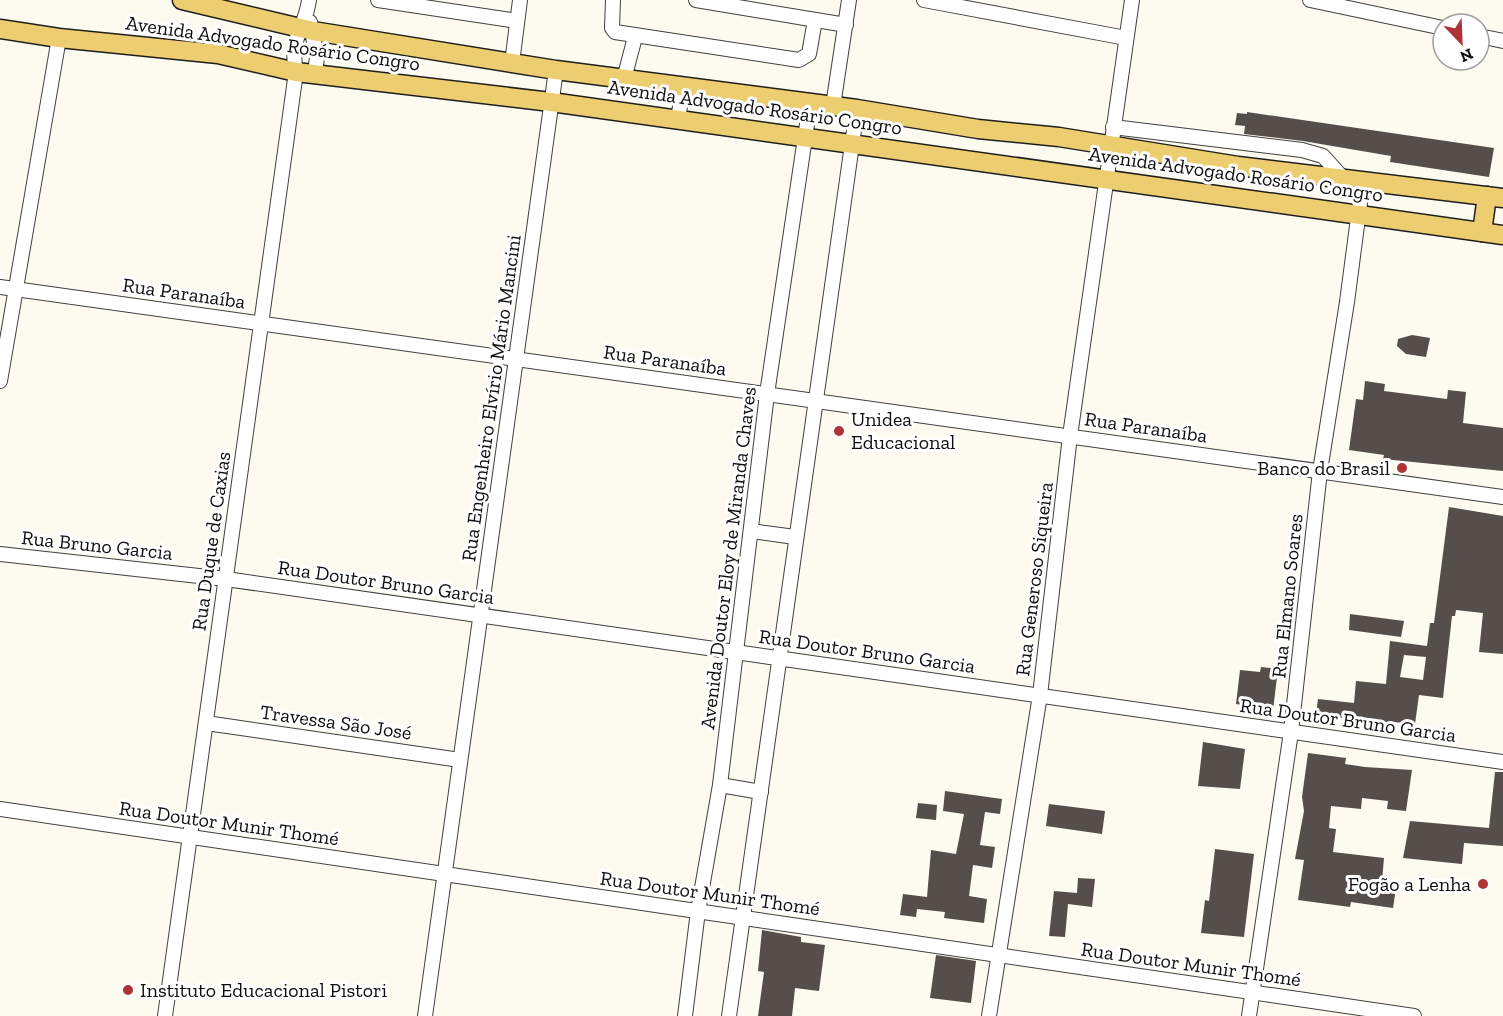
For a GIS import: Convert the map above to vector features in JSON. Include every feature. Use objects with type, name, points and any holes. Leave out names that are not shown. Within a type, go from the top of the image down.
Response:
[{"type":"main road","name":"Avenida Advogado Rosário Congro","points":[[182,0],[306,30],[556,70],[857,109],[978,129],[1111,145],[1239,166],[1495,197]]},
{"type":"main road","name":"Avenida Advogado Rosário Congro","points":[[0,29],[59,38],[218,54],[296,72],[678,119],[1503,235]]},
{"type":"main road","points":[[971,159],[978,129]]},
{"type":"main road","points":[[1235,196],[1239,166]]},
{"type":"main road","points":[[1482,232],[1495,197]]},
{"type":"street","points":[[378,0],[517,21]]},
{"type":"street","points":[[512,63],[520,0]]},
{"type":"street","points":[[613,0],[612,28],[615,32],[635,37],[799,60],[809,54],[815,20]]},
{"type":"street","points":[[696,0],[846,25]]},
{"type":"street","points":[[833,106],[849,0]]},
{"type":"street","points":[[924,0],[1126,38]]},
{"type":"street","name":"Rua Generoso Siqueira","points":[[989,1016],[1040,696],[1070,436],[1132,0]]},
{"type":"street","points":[[1310,0],[1431,25]]},
{"type":"street","points":[[308,6],[306,30],[317,57],[315,73]]},
{"type":"street","name":"Rua Duque de Caxias","points":[[165,1016],[259,323],[296,72],[292,55],[306,30]]},
{"type":"street","points":[[624,79],[635,37]]},
{"type":"street","points":[[0,381],[59,38]]},
{"type":"street","name":"Rua Engenheiro Elvírio Mário Mancini","points":[[425,1016],[556,70]]},
{"type":"street","points":[[678,119],[683,88]]},
{"type":"street","name":"Avenida Doutor Eloy de Miranda Chaves","points":[[685,1016],[698,911],[720,785],[767,394],[810,104]]},
{"type":"street","points":[[729,1016],[857,109]]},
{"type":"street","points":[[1113,127],[1302,150],[1323,156],[1341,177]]},
{"type":"street","name":"Rua Elmano Soares","points":[[1249,1016],[1291,732],[1320,471],[1363,180]]},
{"type":"street","name":"Rua Paranaíba","points":[[0,286],[1503,497]]},
{"type":"street","points":[[751,531],[795,537]]},
{"type":"street","name":"Rua Bruno Garcia","points":[[0,554],[226,579]]},
{"type":"street","name":"Rua Doutor Bruno Garcia","points":[[226,579],[1503,762]]},
{"type":"street","name":"Travessa São José","points":[[206,723],[460,760]]},
{"type":"street","points":[[720,785],[761,792]]},
{"type":"street","name":"Rua Doutor Munir Thomé","points":[[0,809],[1414,1016]]},
{"type":"building","points":[[1247,112],[1494,148],[1489,177],[1390,162],[1391,156],[1303,141],[1244,134],[1245,126],[1235,125],[1237,113],[1247,114]]},
{"type":"building","points":[[1412,335],[1430,338],[1426,357],[1406,354],[1397,346],[1398,339]]},
{"type":"building","points":[[1365,381],[1385,384],[1384,391],[1447,399],[1448,390],[1466,392],[1463,423],[1503,428],[1503,471],[1383,459],[1384,455],[1349,450],[1356,399],[1363,400]]},
{"type":"building","points":[[1449,507],[1503,516],[1503,654],[1479,652],[1483,613],[1456,610],[1455,616],[1452,616],[1443,698],[1419,695],[1415,724],[1394,722],[1394,725],[1316,714],[1318,699],[1354,703],[1356,681],[1386,684],[1390,641],[1427,646],[1430,623],[1434,623]],"holes":[[[1404,655],[1426,657],[1423,680],[1400,677]]]},
{"type":"building","points":[[1350,614],[1404,621],[1401,637],[1349,630]]},
{"type":"building","points":[[1261,667],[1278,669],[1273,710],[1236,704],[1240,670],[1260,672]]},
{"type":"building","points":[[1203,742],[1245,749],[1240,789],[1198,786]]},
{"type":"building","points":[[1308,753],[1346,758],[1345,764],[1412,770],[1406,811],[1387,809],[1388,801],[1362,798],[1361,809],[1331,806],[1329,828],[1336,829],[1333,852],[1384,858],[1382,881],[1397,882],[1393,908],[1351,902],[1350,907],[1298,900],[1304,860],[1295,859],[1304,811],[1302,797]]},
{"type":"building","points":[[1495,772],[1503,772],[1503,846],[1464,843],[1462,864],[1403,858],[1410,821],[1489,828]]},
{"type":"building","points":[[945,791],[1002,799],[1000,814],[985,812],[980,845],[995,847],[992,868],[973,865],[969,896],[987,899],[984,923],[944,918],[945,912],[917,909],[916,917],[900,915],[903,894],[927,897],[931,850],[956,854],[964,814],[943,811]]},
{"type":"building","points":[[918,803],[937,805],[936,820],[916,818]]},
{"type":"building","points":[[1049,804],[1105,811],[1102,834],[1046,826]]},
{"type":"building","points":[[1215,849],[1254,854],[1244,937],[1201,933],[1205,900],[1209,901]]},
{"type":"building","points":[[1078,878],[1095,879],[1092,907],[1068,904],[1065,937],[1049,936],[1054,891],[1077,893]]},
{"type":"building","points":[[762,930],[801,937],[801,942],[825,945],[819,991],[795,988],[792,1016],[758,1016],[764,972],[758,971]]},
{"type":"building","points":[[936,955],[976,961],[971,1003],[930,998]]},
{"type":"place","name":"Unidea Educacional","points":[[839,431]]},
{"type":"place","name":"Banco do Brasil","points":[[1402,468]]},
{"type":"place","name":"Fogão a Lenha","points":[[1483,884]]},
{"type":"place","name":"Instituto Educacional Pistori","points":[[128,990]]}]
